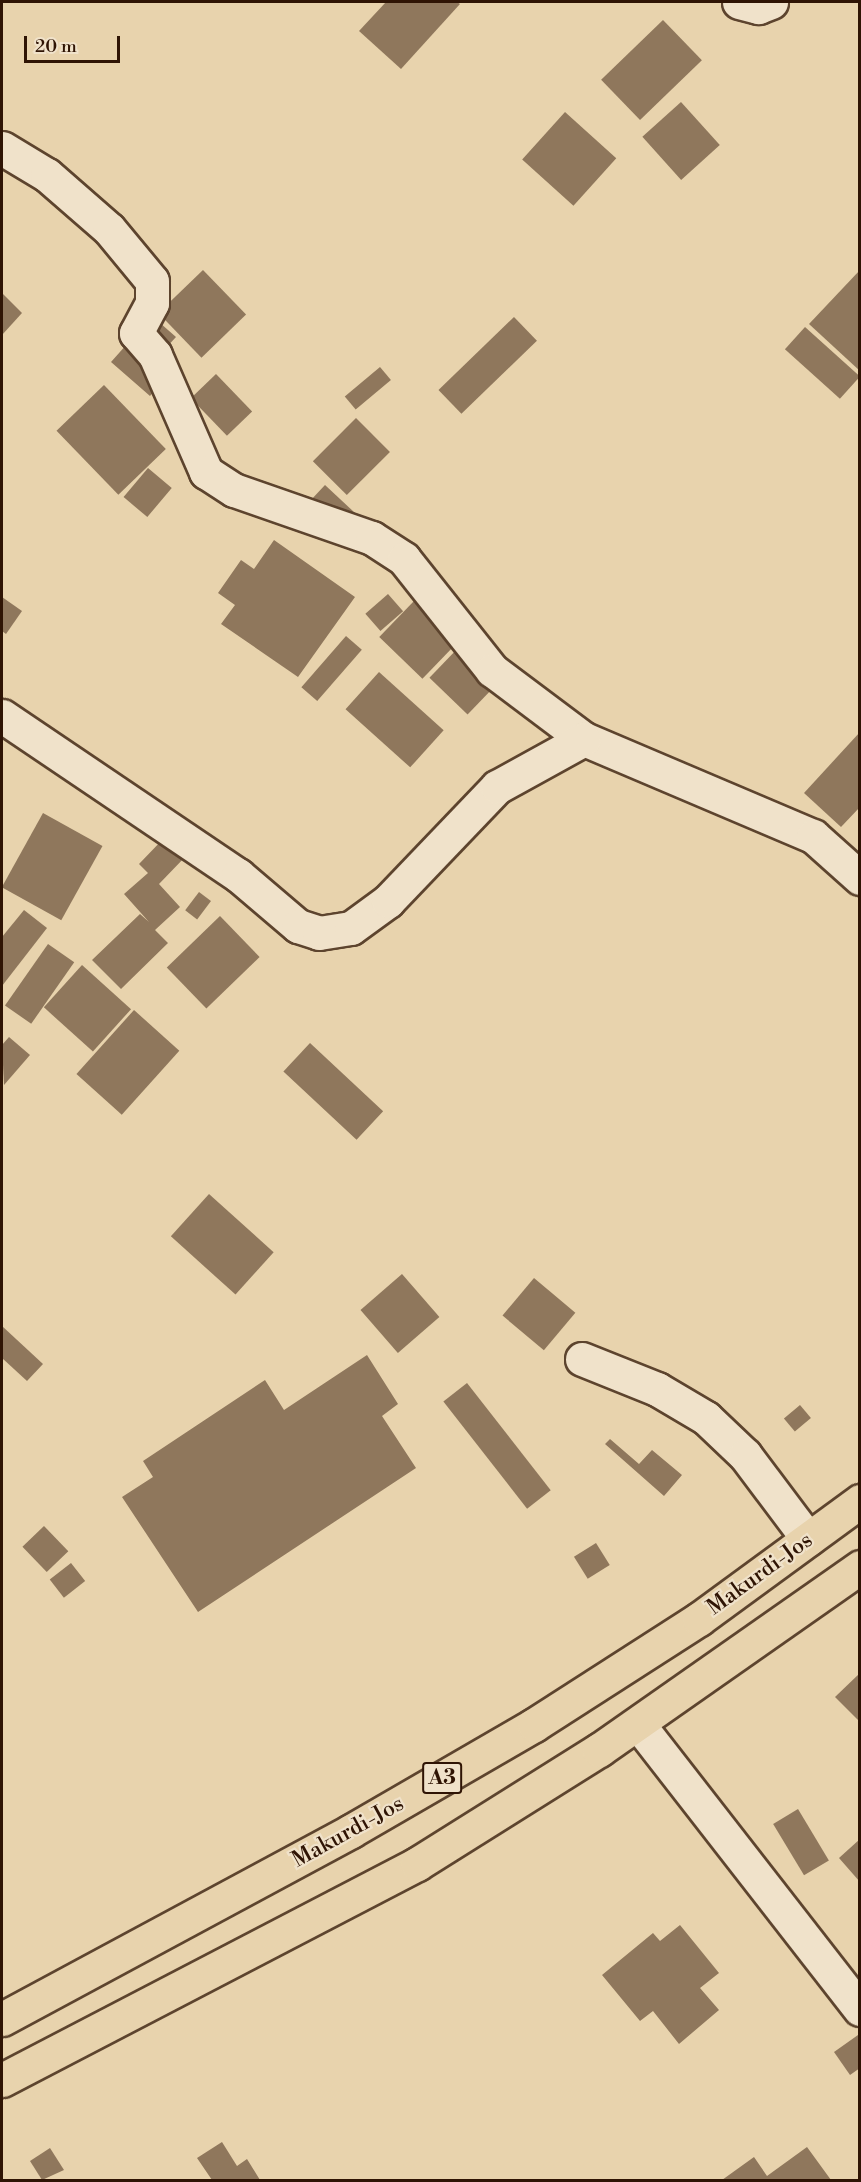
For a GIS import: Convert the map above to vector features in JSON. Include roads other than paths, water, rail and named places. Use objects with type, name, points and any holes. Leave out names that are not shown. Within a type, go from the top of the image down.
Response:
[{"type":"highway","name":"Makurdi-Jos","points":[[2,2019],[351,1831],[534,1725],[699,1619],[860,1501]]},
{"type":"highway","name":"A3","points":[[2,2080],[417,1864],[638,1724],[860,1567]]},
{"type":"street","points":[[739,2],[758,7],[771,2]]},
{"type":"street","points":[[2,148],[47,175],[109,229],[152,281],[152,303],[136,333],[155,355],[206,472],[234,490],[372,538],[404,559],[492,670],[584,739],[813,836],[860,878]]},
{"type":"street","points":[[2,716],[238,875],[298,926],[319,933],[351,928],[388,901],[497,786],[584,739]]},
{"type":"street","points":[[582,1359],[657,1389],[705,1418],[746,1455],[808,1539]]},
{"type":"street","points":[[638,1724],[860,2009]]}]
